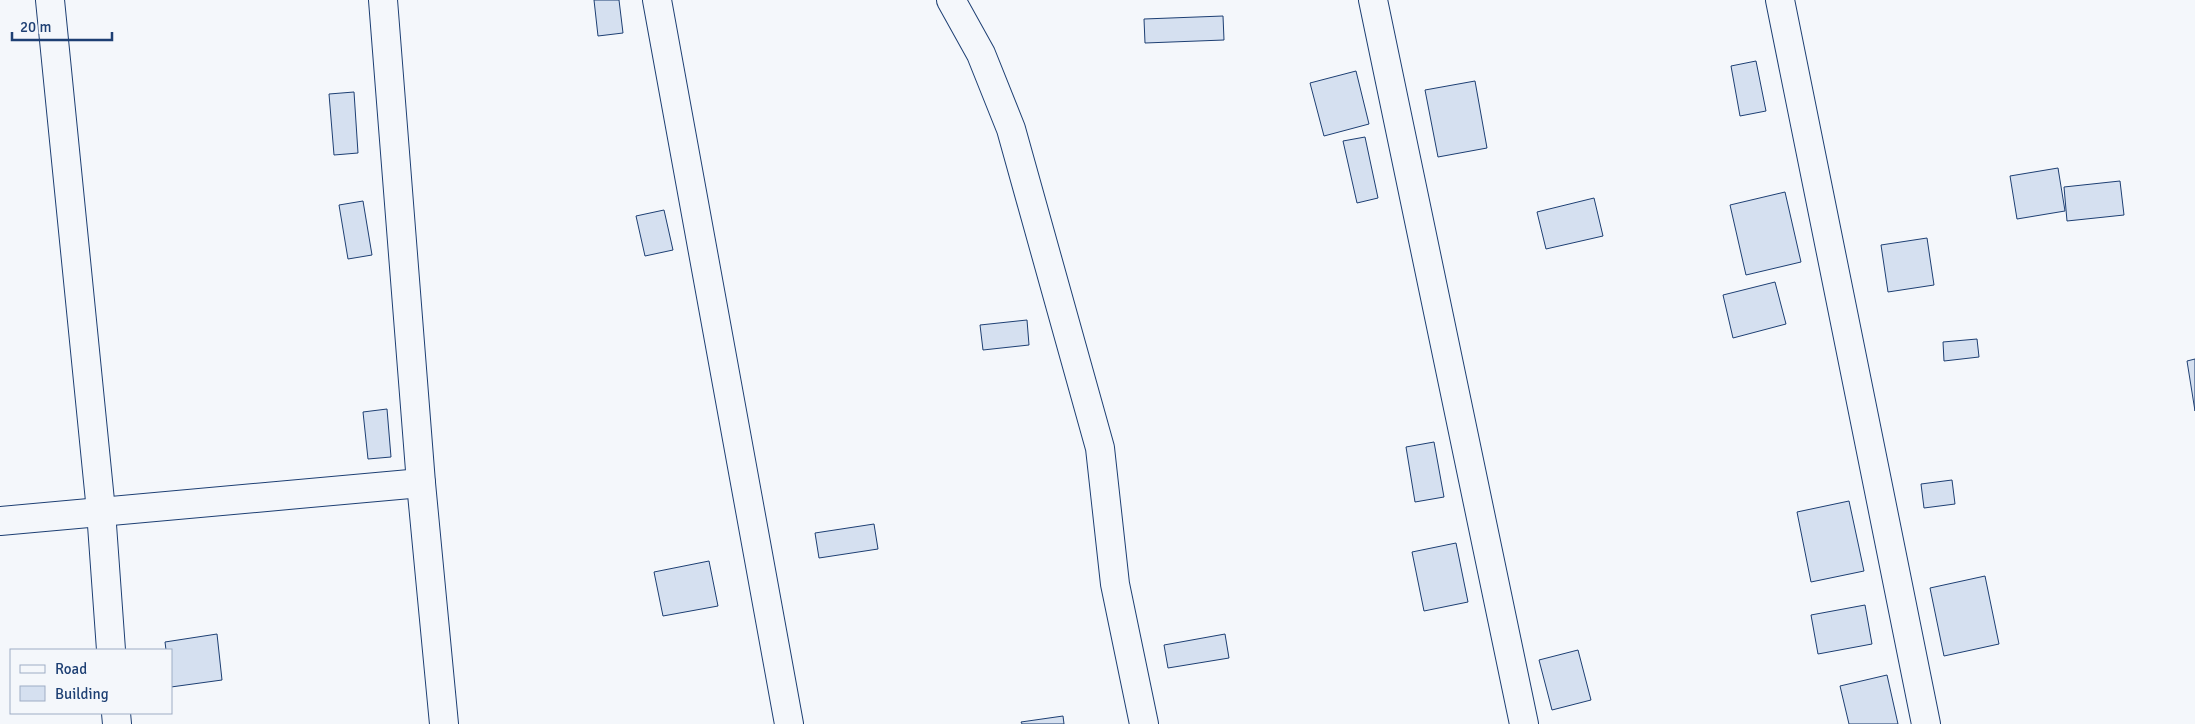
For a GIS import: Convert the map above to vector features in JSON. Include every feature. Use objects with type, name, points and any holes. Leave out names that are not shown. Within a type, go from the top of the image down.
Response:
[{"type":"street","points":[[50,0],[101,511],[111,649]]},
{"type":"street","points":[[383,0],[421,483],[444,724]]},
{"type":"street","points":[[657,0],[789,724]]},
{"type":"street","points":[[951,0],[981,54],[1011,129],[1100,448],[1115,584],[1144,724]]},
{"type":"street","points":[[1374,0],[1524,724]]},
{"type":"street","points":[[1780,0],[1926,724]]},
{"type":"street","points":[[0,521],[421,483]]},
{"type":"building","points":[[594,0],[619,0],[623,33],[598,36]]},
{"type":"building","points":[[1223,16],[1224,40],[1145,43],[1144,19]]},
{"type":"building","points":[[1756,61],[1766,111],[1740,116],[1731,66]]},
{"type":"building","points":[[1356,71],[1369,124],[1324,136],[1310,83]]},
{"type":"building","points":[[1475,81],[1487,148],[1438,157],[1425,90]]},
{"type":"building","points":[[354,92],[358,153],[334,155],[329,94]]},
{"type":"building","points":[[1365,137],[1378,198],[1357,203],[1343,141]]},
{"type":"building","points":[[2058,168],[2065,211],[2017,219],[2010,176]]},
{"type":"building","points":[[2120,181],[2124,215],[2067,221],[2064,187]]},
{"type":"building","points":[[1785,192],[1801,262],[1746,275],[1730,205]]},
{"type":"building","points":[[1594,198],[1603,236],[1546,249],[1537,212]]},
{"type":"building","points":[[363,201],[372,255],[348,259],[339,205]]},
{"type":"building","points":[[664,210],[673,250],[645,256],[636,216]]},
{"type":"building","points":[[1927,238],[1934,285],[1888,292],[1881,245]]},
{"type":"building","points":[[1775,282],[1786,324],[1733,338],[1723,295]]},
{"type":"building","points":[[1027,320],[1029,345],[983,350],[980,325]]},
{"type":"building","points":[[1977,339],[1979,357],[1944,361],[1943,342]]},
{"type":"building","points":[[2195,359],[2195,411],[2187,361]]},
{"type":"building","points":[[387,409],[391,457],[368,459],[363,412]]},
{"type":"building","points":[[1434,442],[1444,497],[1415,502],[1406,447]]},
{"type":"building","points":[[1952,480],[1955,504],[1924,508],[1921,484]]},
{"type":"building","points":[[1849,501],[1864,571],[1811,582],[1797,512]]},
{"type":"building","points":[[874,524],[878,549],[819,558],[815,533]]},
{"type":"building","points":[[1456,543],[1468,602],[1424,611],[1412,552]]},
{"type":"building","points":[[709,561],[718,606],[663,616],[654,572]]},
{"type":"building","points":[[1985,576],[1999,644],[1944,656],[1930,588]]},
{"type":"building","points":[[1865,605],[1872,644],[1818,654],[1811,615]]},
{"type":"building","points":[[217,634],[222,680],[172,687],[172,649],[166,649],[165,642]]},
{"type":"building","points":[[1225,634],[1229,658],[1168,668],[1164,645]]},
{"type":"building","points":[[1578,650],[1591,700],[1552,710],[1539,660]]},
{"type":"building","points":[[1887,675],[1898,724],[1849,724],[1840,686]]},
{"type":"building","points":[[1063,716],[1064,724],[1022,724],[1021,722]]}]
